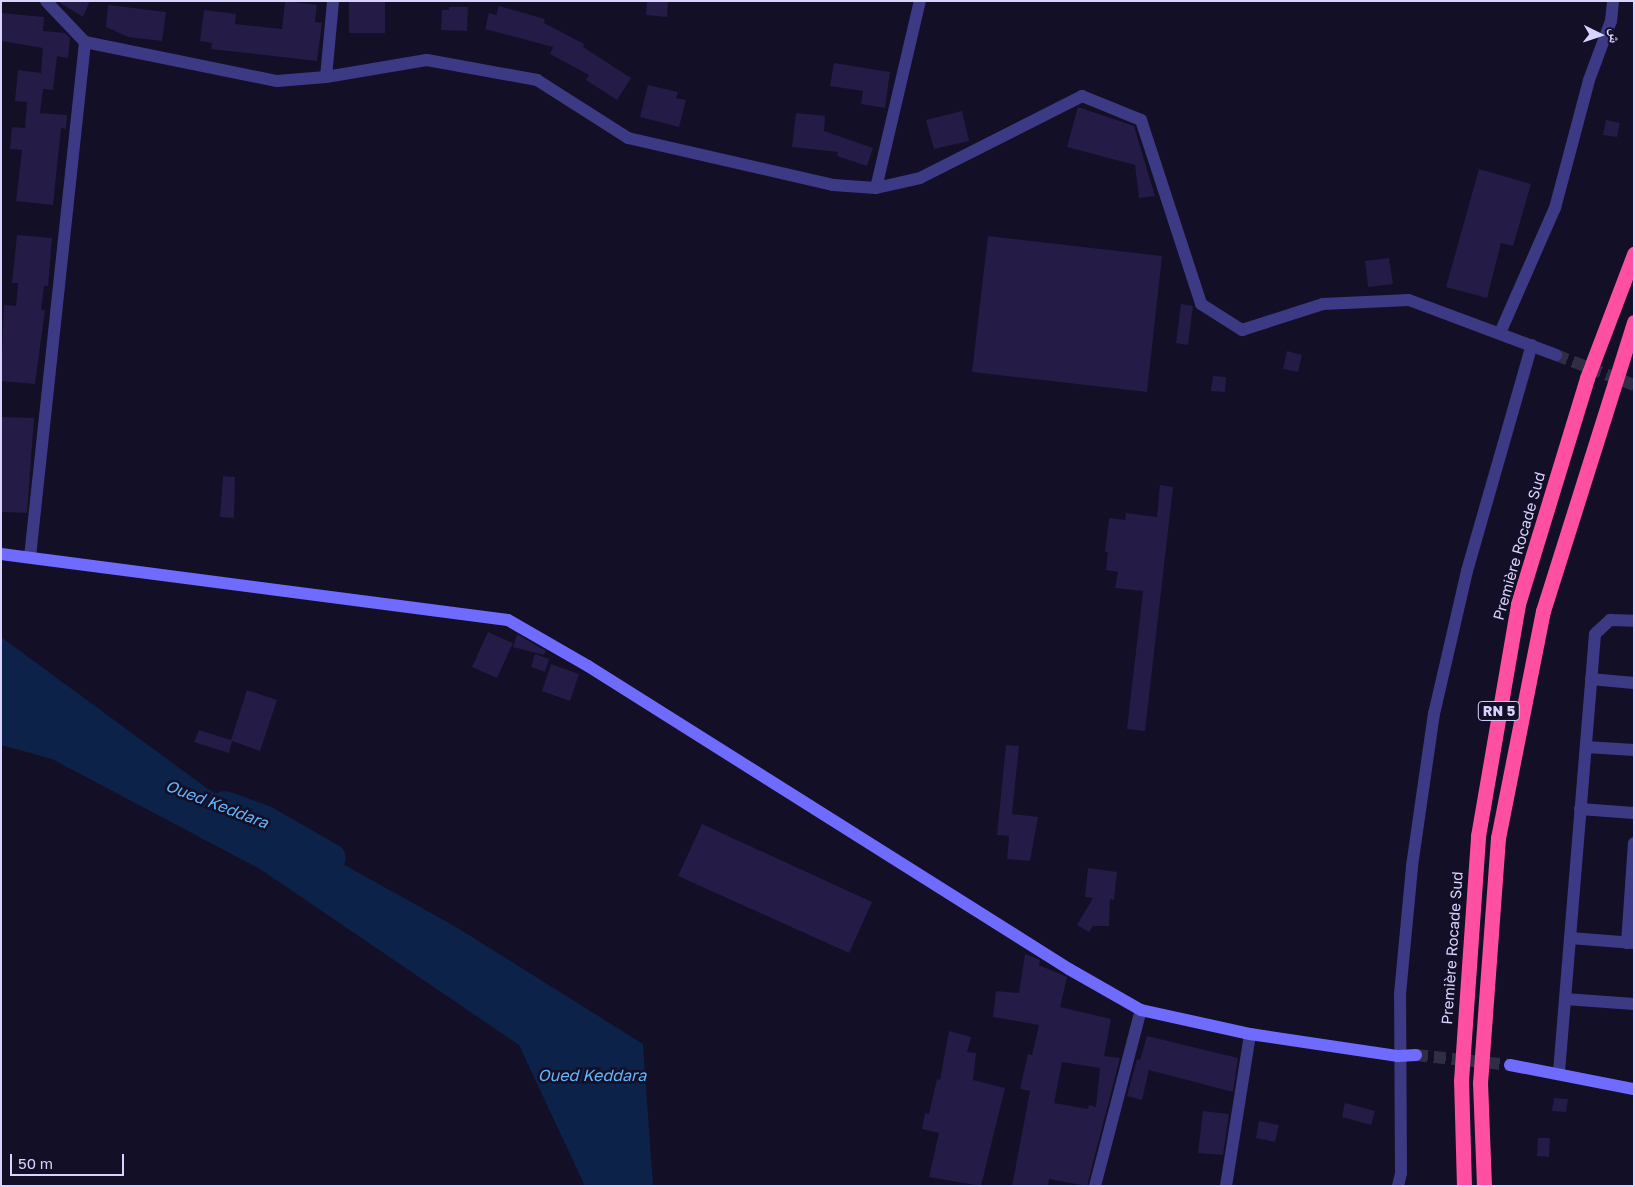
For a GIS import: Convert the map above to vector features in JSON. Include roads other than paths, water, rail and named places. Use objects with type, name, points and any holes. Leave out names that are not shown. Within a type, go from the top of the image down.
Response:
[{"type":"highway","name":"Première Rocade Sud","points":[[1464,1186],[1461,1081],[1478,836],[1518,604],[1587,378],[1634,254]]},
{"type":"highway","name":"RN 5","points":[[1484,1186],[1480,1083],[1498,838],[1543,611],[1634,322]]},
{"type":"main road","points":[[1,554],[508,620],[581,661],[1068,969],[1141,1010],[1250,1034],[1398,1056],[1416,1056]]},
{"type":"main road","points":[[1510,1065],[1559,1072],[1634,1089]]},
{"type":"street","points":[[46,1],[85,42],[277,81],[326,77],[426,60],[537,80],[628,138],[833,185],[876,188],[920,178],[1082,96],[1141,120],[1201,304],[1242,330],[1322,304],[1408,300],[1556,355]]},
{"type":"street","points":[[326,77],[333,1]]},
{"type":"street","points":[[876,188],[920,1]]},
{"type":"street","points":[[1500,333],[1554,208],[1590,80],[1611,21],[1613,1]]},
{"type":"street","points":[[30,557],[85,42]]},
{"type":"street","points":[[1398,1186],[1401,1173],[1398,1056],[1412,866],[1434,714],[1467,571],[1532,345]]},
{"type":"street","points":[[1559,1072],[1591,679],[1598,630],[1610,620],[1634,621]]},
{"type":"street","points":[[1591,679],[1634,683]]},
{"type":"street","points":[[1586,747],[1634,750]]},
{"type":"street","points":[[1580,810],[1634,813]]},
{"type":"street","points":[[1570,938],[1630,943],[1634,843]]},
{"type":"street","points":[[1565,998],[1634,1004]]},
{"type":"street","points":[[1095,1186],[1141,1010]]},
{"type":"street","points":[[1226,1186],[1250,1034]]},
{"type":"water","name":"Oued Keddara","points":[[1,637],[208,789],[456,927],[643,1044],[653,1186],[585,1186],[519,1045],[260,869],[52,759],[1,745]]},
{"type":"waterway","name":"Oued Keddara","points":[[225,805],[264,819],[332,858]]},
{"type":"tunnel","points":[[1556,355],[1634,385]]},
{"type":"tunnel","points":[[1416,1055],[1510,1065]]}]
